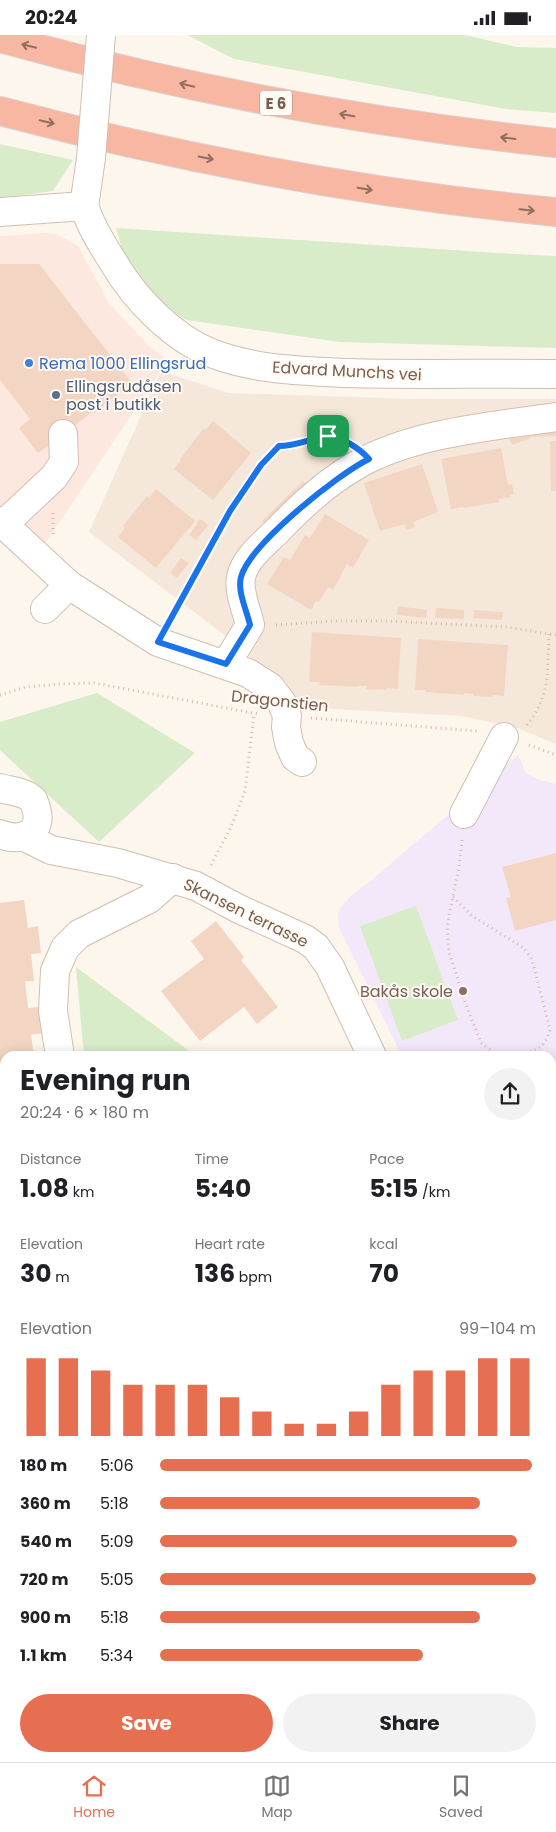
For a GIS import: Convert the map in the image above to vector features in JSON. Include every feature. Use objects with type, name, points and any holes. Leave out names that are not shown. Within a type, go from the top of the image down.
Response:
[{"type":"highway","name":"E 6","points":[[0,38],[187,85],[272,103],[443,130],[556,143]]},
{"type":"highway","points":[[0,111],[188,155],[340,185],[430,199],[556,212]]},
{"type":"street","points":[[0,212],[85,200],[91,158],[101,35]]},
{"type":"street","name":"Edvard Munchs vei","points":[[85,200],[108,253],[121,276],[138,299],[160,320],[209,352],[232,360],[268,368],[307,371],[442,375],[556,374]]},
{"type":"street","points":[[226,664],[250,625],[240,588],[240,579],[244,567],[251,557],[288,519],[321,491],[356,465],[426,439],[556,417]]},
{"type":"street","points":[[63,434],[64,462],[54,477],[2,522],[63,580],[158,642],[226,664],[254,676],[270,687],[282,703],[287,716],[286,727],[290,743],[295,757],[302,762]]},
{"type":"street","points":[[45,609],[63,580]]},
{"type":"street","points":[[464,815],[511,739]]},
{"type":"street","name":"Skansen terrasse","points":[[0,788],[20,793],[33,801],[38,816],[32,832],[12,835]]},
{"type":"street","name":"Skansen terrasse","points":[[12,835],[52,850],[118,863],[185,882],[305,939],[316,947],[330,967],[370,1051]]},
{"type":"street","name":"Skansen terrasse","points":[[59,1051],[53,1011],[55,971],[65,948],[79,934],[185,882]]},
{"type":"path","points":[[158,642],[230,511],[261,465],[279,446],[294,446],[328,436],[340,438],[350,443],[369,459]]},
{"type":"path","points":[[46,483],[52,498],[53,542],[63,580]]},
{"type":"path","points":[[250,625],[386,621],[506,627],[556,635]]},
{"type":"path","points":[[511,739],[522,731],[538,711],[543,700],[546,684],[548,634]]},
{"type":"path","name":"Dragonstien","points":[[0,695],[26,687],[94,683],[254,714],[275,714],[481,732],[511,739],[556,755]]},
{"type":"path","points":[[185,882],[213,861],[232,827],[245,791],[254,714]]},
{"type":"path","points":[[464,815],[459,867],[447,926],[450,952],[465,1002],[481,1043],[492,1051]]},
{"type":"path","points":[[453,897],[472,916],[524,948],[532,959],[550,1030],[547,1041],[540,1048],[529,1051]]},
{"type":"shaded area","points":[[56,234],[78,246],[109,303],[150,347],[168,360],[42,548],[0,511],[0,236]]},
{"type":"shaded area","points":[[161,371],[228,393],[413,399],[556,399],[556,744],[517,728],[462,716],[297,707],[240,647],[89,532]]},
{"type":"shaded area","name":"Bakås skole","points":[[518,755],[526,773],[540,780],[556,784],[556,1051],[400,1051],[339,928],[338,916],[340,908],[351,896]]},
{"type":"green space","points":[[187,35],[465,35],[516,47],[556,48],[556,113],[506,109],[234,59]]},
{"type":"green space","points":[[0,144],[73,160],[53,191],[0,198]]},
{"type":"green space","points":[[116,228],[556,256],[556,348],[340,342],[187,320],[166,309],[133,271],[122,249]]},
{"type":"green space","points":[[97,693],[195,753],[99,842],[0,750],[0,722]]},
{"type":"green space","points":[[416,906],[458,1020],[402,1041],[360,926]]},
{"type":"green space","points":[[76,967],[189,1051],[84,1051]]},
{"type":"building","points":[[0,264],[39,264],[132,383],[74,426],[79,432],[56,450],[51,444],[38,453],[19,428],[30,419],[0,380]]},
{"type":"building","points":[[213,421],[251,453],[213,500],[174,469],[204,428],[206,430]]},
{"type":"building","points":[[531,428],[556,428],[556,436],[531,437]]},
{"type":"building","points":[[527,429],[531,438],[512,445],[508,436]]},
{"type":"building","points":[[550,441],[556,441],[556,491],[551,491]]},
{"type":"building","points":[[501,448],[508,485],[512,484],[514,494],[510,495],[511,497],[499,499],[499,502],[451,509],[441,459]]},
{"type":"building","points":[[422,464],[438,512],[413,522],[415,527],[406,530],[405,524],[380,531],[364,483]]},
{"type":"building","points":[[303,481],[311,489],[269,529],[262,521]]},
{"type":"building","points":[[156,489],[195,521],[156,568],[118,537],[125,528],[123,526],[147,496],[149,498]]},
{"type":"building","points":[[325,514],[369,540],[353,568],[347,564],[333,590],[328,587],[319,602],[316,601],[311,610],[267,584],[284,557],[290,560],[305,535],[310,538]]},
{"type":"building","points":[[200,519],[208,525],[196,540],[189,535]]},
{"type":"building","points":[[181,558],[189,563],[177,578],[170,573]]},
{"type":"building","points":[[398,606],[427,610],[426,618],[397,615]]},
{"type":"building","points":[[436,608],[464,610],[464,619],[435,618]]},
{"type":"building","points":[[474,610],[503,612],[502,620],[473,618]]},
{"type":"building","points":[[312,632],[401,638],[398,689],[366,689],[367,686],[319,685],[320,682],[309,682]]},
{"type":"building","points":[[418,639],[508,645],[504,696],[473,696],[473,694],[464,693],[464,695],[415,690]]},
{"type":"building","points":[[556,853],[556,920],[515,931],[506,898],[511,897],[502,867]]},
{"type":"building","points":[[24,900],[28,928],[38,926],[41,953],[31,954],[34,981],[25,981],[28,1008],[39,1007],[42,1033],[31,1035],[33,1051],[0,1051],[0,903]]},
{"type":"building","points":[[216,921],[244,957],[241,960],[278,1007],[257,1024],[244,1007],[200,1041],[161,991],[204,959],[191,941]]},
{"type":"place","name":"Rema 1000 Ellingsrud","points":[[29,363]]},
{"type":"place","name":"Ellingsrudåsen post i butikk","points":[[56,395]]},
{"type":"place","name":"Bakås skole","points":[[463,991]]},
{"type":"route","points":[[328,436],[340,438],[350,443],[369,459],[356,465],[288,519],[251,557],[244,567],[240,579],[240,588],[250,625],[226,664],[158,642],[230,511],[261,465],[279,446],[294,446],[328,436]]}]
